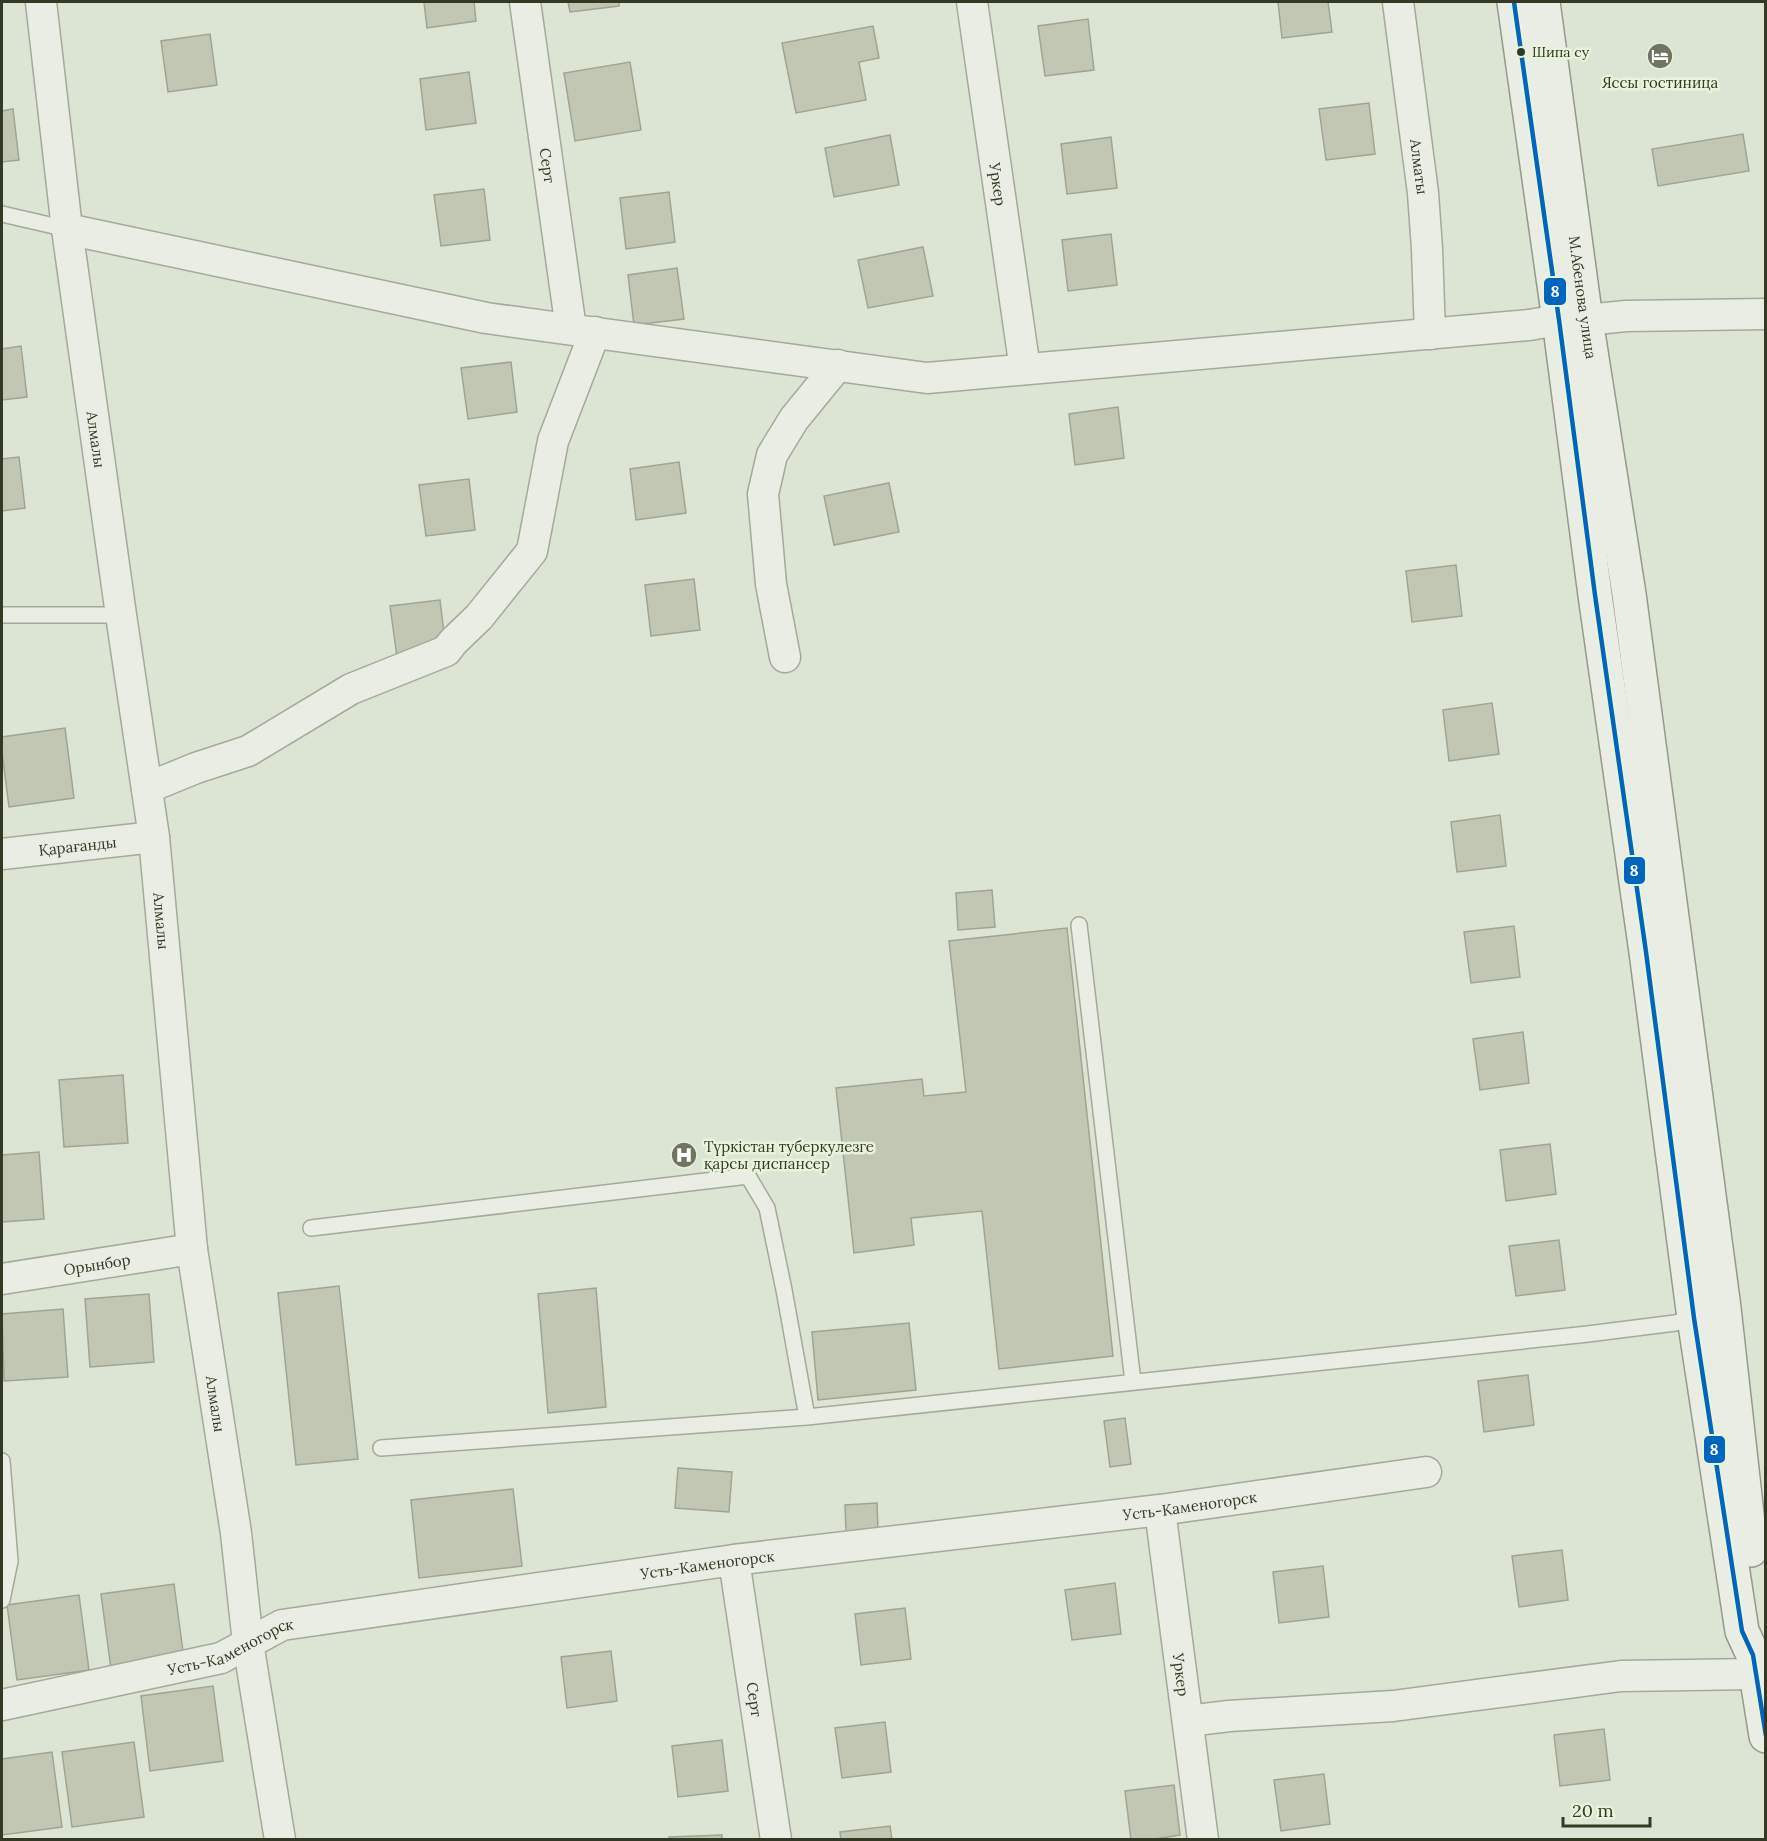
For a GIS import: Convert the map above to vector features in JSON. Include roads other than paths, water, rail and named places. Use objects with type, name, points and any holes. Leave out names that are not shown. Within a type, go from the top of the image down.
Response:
[{"type":"main road","name":"М.Абенова улица","points":[[1514,2],[1572,320],[1629,594],[1729,1354],[1761,1632],[1754,1664]]},
{"type":"main road","name":"М.Абенова улица","points":[[1543,2],[1595,595],[1646,952],[1694,1318],[1742,1631],[1754,1664]]},
{"type":"main road","points":[[1754,1664],[1766,1736]]},
{"type":"street","name":"Алмалы","points":[[41,2],[67,229],[154,837],[192,1249],[236,1533],[248,1642],[280,1839]]},
{"type":"street","name":"Серт","points":[[525,2],[583,331]]},
{"type":"street","name":"Уркер","points":[[972,2],[1025,369]]},
{"type":"street","name":"Алматы","points":[[1398,2],[1423,193],[1430,334]]},
{"type":"street","points":[[67,229],[486,318],[927,378],[1572,320],[1626,316],[1766,314]]},
{"type":"street","points":[[147,788],[196,768],[248,751],[351,689],[446,651],[479,617],[532,551],[553,441],[583,331]]},
{"type":"street","points":[[785,657],[771,584],[763,494],[772,455],[794,419],[838,366]]},
{"type":"street","name":"Қарағанды","points":[[2,854],[154,837]]},
{"type":"street","name":"Орынбор","points":[[2,1279],[192,1249]]},
{"type":"street","name":"Усть-Каменогорск","points":[[2,1705],[221,1658],[282,1625],[734,1560],[1160,1510],[1426,1472]]},
{"type":"street","name":"Уркер","points":[[1160,1510],[1203,1839]]},
{"type":"street","name":"Серт","points":[[734,1560],[776,1839]]},
{"type":"street","points":[[1188,1721],[1228,1716],[1393,1706],[1621,1676],[1754,1664]]},
{"type":"lane","points":[[2,214],[67,229]]},
{"type":"lane","points":[[2,615],[121,615]]},
{"type":"lane","points":[[1079,925],[1133,1382]]},
{"type":"lane","points":[[311,1228],[748,1176],[767,1208],[807,1417]]},
{"type":"lane","points":[[381,1448],[807,1417],[1588,1334],[1675,1323],[1694,1318]]},
{"type":"lane","points":[[2,1461],[10,1561],[2,1600]]},
{"type":"place","name":"Шипа су","points":[[1521,52]]},
{"type":"place","name":"Яссы гостиница","points":[[1660,56]]},
{"type":"place","name":"Түркістан туберкулезге қарсы диспансер","points":[[684,1155]]}]
